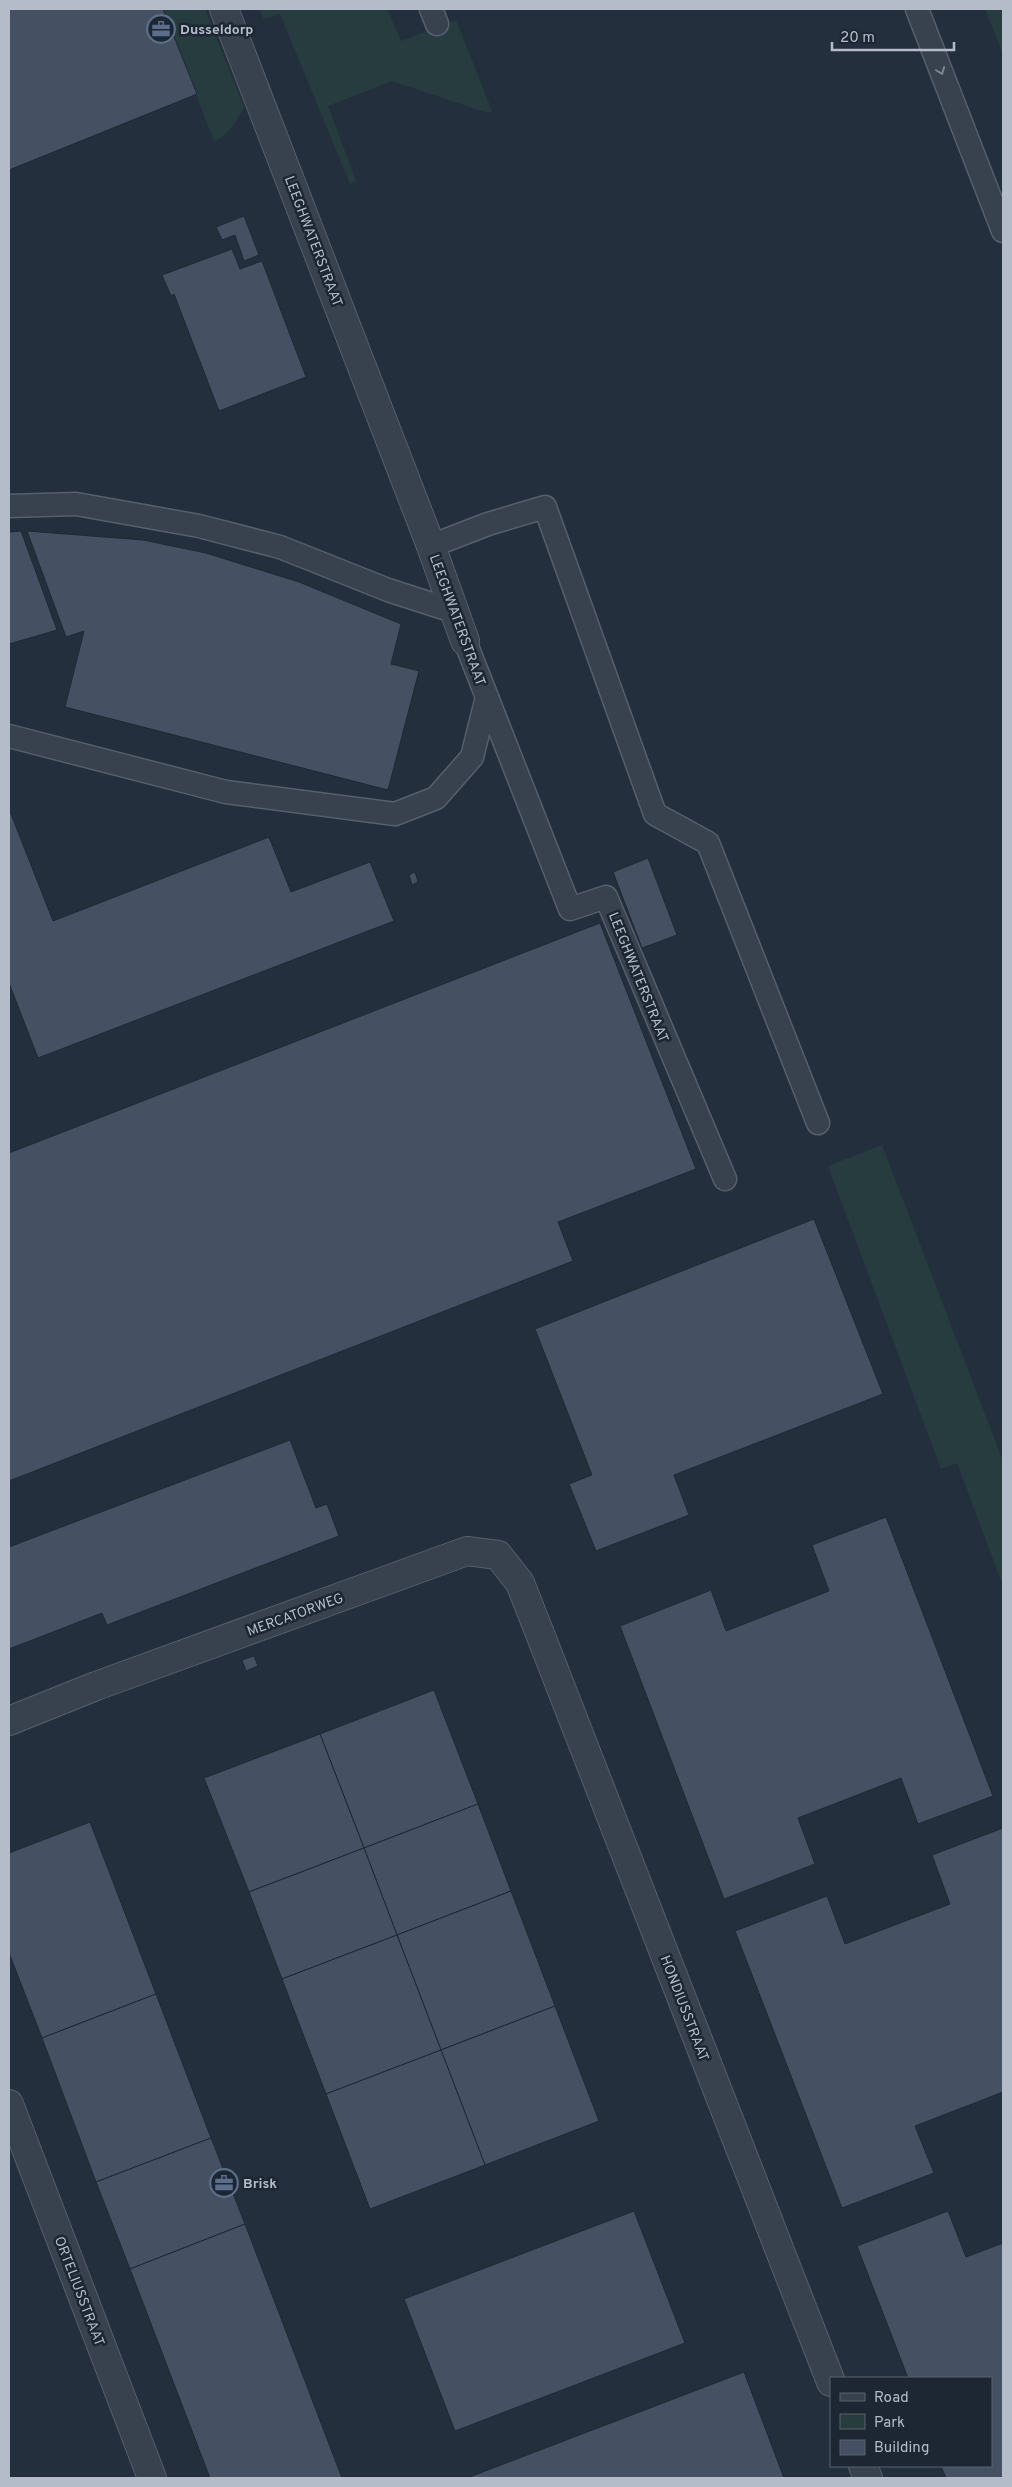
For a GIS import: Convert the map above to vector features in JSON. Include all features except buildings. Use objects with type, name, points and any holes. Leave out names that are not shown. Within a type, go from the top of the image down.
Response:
[{"type":"street","name":"LEEGHWATERSTRAAT","points":[[224,9],[431,546],[465,641]]},
{"type":"street","name":"MERCATORWEG","points":[[9,1721],[96,1686],[468,1551],[498,1554],[520,1583],[540,1634]]},
{"type":"street","name":"HONDIUSSTRAAT","points":[[540,1634],[830,2379]]},
{"type":"street","name":"ORTELIUSSTRAAT","points":[[9,2104],[152,2478]]},
{"type":"lane","points":[[917,9],[1003,231]]},
{"type":"lane","points":[[9,506],[76,504],[199,526],[280,547],[388,590],[456,612]]},
{"type":"lane","points":[[431,546],[488,524],[545,506],[655,814],[708,843],[818,1123]]},
{"type":"lane","name":"LEEGHWATERSTRAAT","points":[[465,641],[570,909],[606,897],[725,1179]]},
{"type":"lane","points":[[9,736],[226,792],[395,814],[436,798],[472,757],[487,697]]},
{"type":"green space","points":[[163,9],[205,9],[244,107],[228,131],[214,141]]},
{"type":"green space","points":[[259,9],[387,9],[401,41],[456,20],[492,111],[488,113],[392,81],[328,106],[356,181],[350,184],[280,14],[264,19]]},
{"type":"green space","points":[[985,9],[1003,9],[1003,54]]},
{"type":"green space","points":[[882,1145],[1003,1461],[1003,1586],[957,1463],[941,1469],[828,1166]]},
{"type":"place","name":"Dusseldorp","points":[[161,29]]},
{"type":"place","name":"Brisk","points":[[224,2183]]}]
